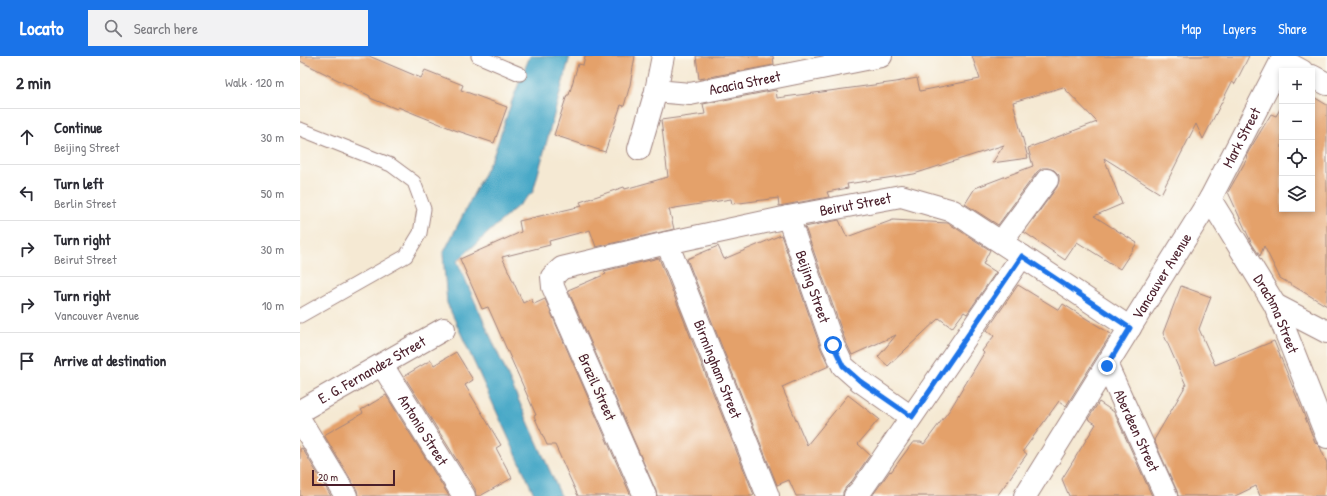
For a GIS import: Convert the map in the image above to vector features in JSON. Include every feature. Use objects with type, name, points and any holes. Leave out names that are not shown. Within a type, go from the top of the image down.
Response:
[{"type":"street","points":[[639,149],[656,91],[663,56]]},
{"type":"street","name":"Acacia Street","points":[[656,91],[690,94],[881,56]]},
{"type":"street","points":[[1283,58],[1298,68]]},
{"type":"street","name":"Mark Street","points":[[1210,198],[1283,58]]},
{"type":"street","points":[[1315,78],[1327,84]]},
{"type":"street","points":[[1001,242],[1046,180]]},
{"type":"street","name":"Beirut Street","points":[[552,277],[562,268],[667,243],[788,217],[901,196],[953,211],[1130,328]]},
{"type":"street","name":"Drachma Street","points":[[1210,198],[1275,305],[1327,437]]},
{"type":"street","name":"Vancouver Avenue","points":[[1027,495],[1210,198]]},
{"type":"street","name":"Beijing Street","points":[[788,217],[833,345],[843,366],[860,381],[912,417]]},
{"type":"street","name":"Birmingham Street","points":[[667,243],[768,496]]},
{"type":"street","points":[[855,496],[862,489],[1022,256]]},
{"type":"street","name":"Brazil Street","points":[[552,277],[553,287],[644,496]]},
{"type":"street","points":[[1275,305],[1327,332]]},
{"type":"street","name":"E. G. Fernandez Street","points":[[300,411],[444,329]]},
{"type":"street","name":"Antonio Street","points":[[382,365],[464,496]]},
{"type":"street","name":"Aberdeen Street","points":[[1107,366],[1166,496]]},
{"type":"street","points":[[300,420],[346,496]]},
{"type":"lane","points":[[478,56],[520,74]]},
{"type":"lane","points":[[300,129],[391,165],[414,182],[424,209],[420,233],[406,256],[300,316]]},
{"type":"water","points":[[530,56],[570,56],[533,192],[457,261],[561,496],[535,496],[447,303],[443,254],[494,154],[513,98]]},
{"type":"building","points":[[300,56],[369,56],[421,78],[425,70],[463,85],[461,90],[507,107],[494,143],[370,98],[370,96],[300,61]]},
{"type":"building","points":[[585,56],[635,56],[630,85],[624,106],[621,105],[605,152],[554,135],[567,95],[569,95],[578,64],[583,65]]},
{"type":"building","points":[[696,56],[773,56],[774,65],[699,79]]},
{"type":"building","points":[[972,56],[1249,56],[1235,84],[1232,82],[1203,139],[1196,124],[1161,194],[1104,158],[1122,204],[1094,216],[1137,243],[1120,269],[1077,242],[1065,260],[1024,232],[1057,187],[1059,175],[1054,170],[1042,168],[1037,172],[998,225],[965,204],[975,188],[1033,166],[1028,148],[1097,122],[1063,87],[1013,102],[1028,158],[992,163],[1004,145],[914,174],[847,184],[848,188],[827,192],[829,197],[779,206],[778,198],[732,204],[731,199],[669,209],[674,229],[596,247],[590,230],[549,241],[550,245],[502,257],[523,303],[531,299],[534,304],[545,299],[631,496],[578,496],[555,445],[547,445],[534,416],[536,415],[488,307],[482,309],[460,259],[521,232],[519,221],[582,206],[580,202],[624,187],[625,189],[668,177],[661,120],[705,114],[703,104],[776,90],[777,98],[917,78],[920,91],[980,79]]},
{"type":"building","points":[[1315,98],[1327,105],[1327,306],[1280,278],[1264,246],[1260,256],[1252,244],[1228,192],[1248,157],[1246,156],[1271,114],[1276,116],[1279,111],[1279,212],[1315,212]]},
{"type":"building","points":[[839,220],[847,237],[893,220],[948,223],[990,250],[983,264],[996,272],[967,314],[964,312],[952,328],[939,318],[888,366],[878,357],[896,335],[852,355],[845,340],[805,227]]},
{"type":"building","points":[[781,235],[821,349],[829,366],[782,387],[807,445],[848,395],[879,419],[858,444],[870,455],[846,487],[843,492],[843,496],[796,496],[789,480],[777,485],[687,259],[718,246],[724,259]]},
{"type":"building","points":[[659,258],[754,495],[752,496],[657,496],[568,290],[606,274],[604,271]]},
{"type":"building","points":[[1018,285],[1059,310],[1063,304],[1111,334],[1066,406],[1059,401],[1023,451],[1027,454],[997,496],[872,496],[913,442],[921,442],[924,444],[951,408],[984,353],[982,351],[994,336],[987,330]]},
{"type":"building","points":[[1181,286],[1211,297],[1199,329],[1215,365],[1274,341],[1315,442],[1320,447],[1327,463],[1327,496],[1260,496],[1256,486],[1235,496],[1178,496],[1154,440],[1186,385],[1163,333]]},
{"type":"building","points":[[456,352],[473,380],[465,385],[501,445],[496,448],[512,478],[480,496],[476,496],[475,489],[404,376],[431,360],[434,365]]},
{"type":"building","points":[[386,395],[449,496],[358,496],[357,490],[324,435],[363,413],[361,410]]},
{"type":"building","points":[[1099,402],[1114,412],[1152,496],[1069,496],[1062,479],[1096,424],[1088,419]]},
{"type":"building","points":[[302,448],[331,496],[300,496],[300,449]]},
{"type":"route","points":[[833,345],[843,366],[860,381],[912,417],[1022,256],[1130,328],[1107,366]]}]
